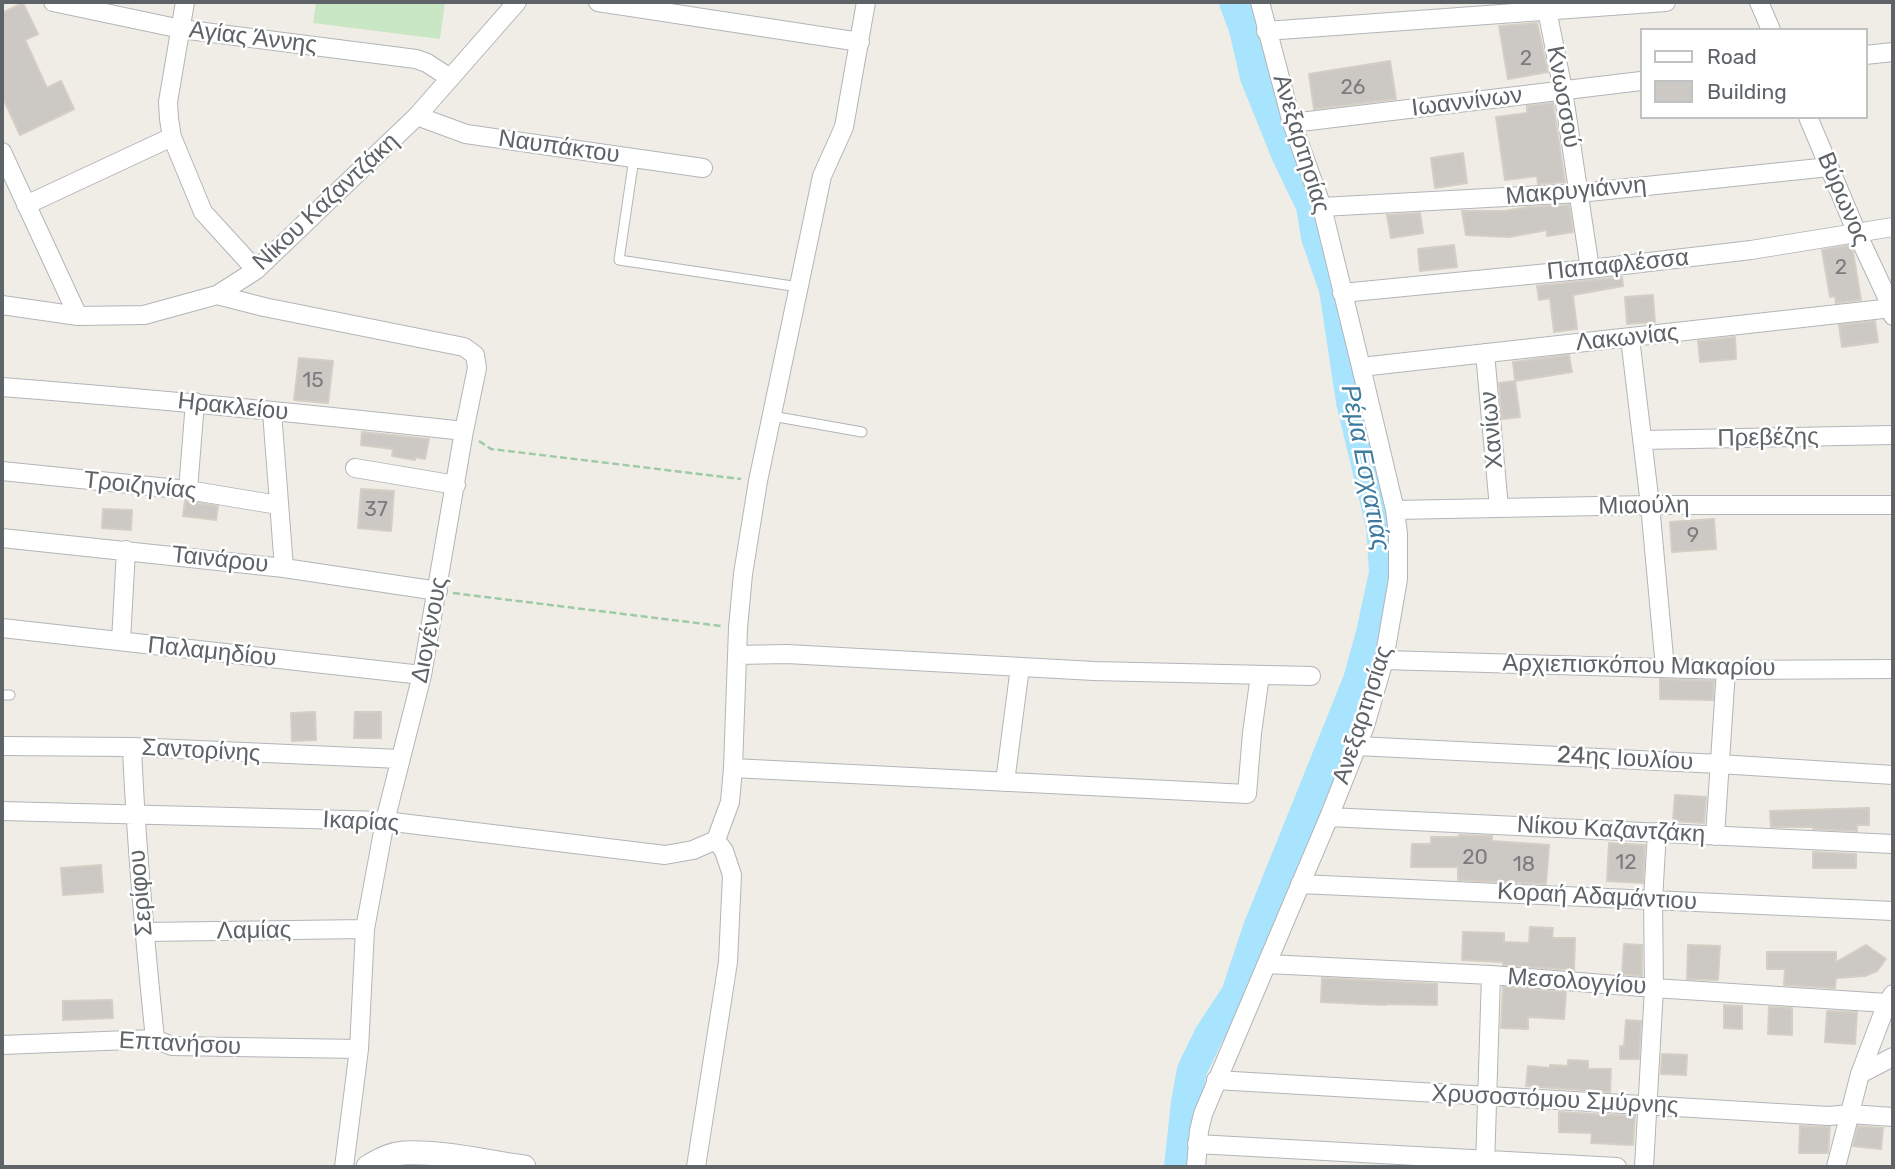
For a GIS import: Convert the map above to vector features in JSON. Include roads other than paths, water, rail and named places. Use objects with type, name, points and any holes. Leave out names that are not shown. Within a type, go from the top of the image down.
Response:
[{"type":"street","name":"Αγίας Άννης","points":[[53,2],[181,29],[416,59],[450,78]]},
{"type":"street","points":[[185,2],[168,102],[172,137],[203,212],[256,270]]},
{"type":"street","name":"Νίκου Καζαντζάκη","points":[[2,305],[78,316],[144,315],[217,295],[256,270],[416,117],[517,2]]},
{"type":"street","points":[[598,2],[860,42]]},
{"type":"street","points":[[696,1167],[728,962],[732,875],[724,851],[716,840],[730,802],[743,575],[758,481],[822,176],[844,127],[866,2]]},
{"type":"street","name":"Ανεξαρτησίας","points":[[1196,1167],[1203,1114],[1216,1080],[1329,817],[1365,726],[1384,660],[1398,579],[1395,510],[1361,367],[1322,207],[1292,123],[1260,2]]},
{"type":"street","points":[[1266,31],[1495,8],[1547,9],[1666,2]]},
{"type":"street","points":[[1759,2],[1770,28]]},
{"type":"street","name":"Κνωσσού","points":[[1547,9],[1563,90],[1590,269]]},
{"type":"street","points":[[1867,55],[1893,52]]},
{"type":"street","name":"Ιωαννίνων","points":[[1292,123],[1640,81]]},
{"type":"street","name":"Ναυπάκτου","points":[[416,117],[467,134],[703,169]]},
{"type":"street","name":"Βύρωνος","points":[[1809,119],[1857,233],[1893,308],[1893,319]]},
{"type":"street","points":[[26,205],[172,137]]},
{"type":"street","points":[[2,152],[78,316]]},
{"type":"street","name":"Μακρυγιάννη","points":[[1322,207],[1579,193],[1829,167]]},
{"type":"street","name":"Παπαφλέσσα","points":[[1342,293],[1590,269],[1751,250],[1893,228]]},
{"type":"street","name":"Διογένους","points":[[217,295],[264,307],[464,346],[475,355],[477,368],[422,675],[385,821],[365,929],[359,1049],[344,1167]]},
{"type":"street","name":"Λακωνίας","points":[[1361,367],[1893,308]]},
{"type":"street","points":[[1630,338],[1650,505],[1665,668]]},
{"type":"street","name":"Χανίων","points":[[1485,353],[1499,508]]},
{"type":"street","name":"Ηρακλείου","points":[[2,387],[195,402],[464,431]]},
{"type":"street","points":[[188,490],[195,402]]},
{"type":"street","points":[[272,412],[284,568]]},
{"type":"street","name":"Πρεβέζης","points":[[1642,440],[1893,435]]},
{"type":"street","points":[[355,468],[456,485]]},
{"type":"street","name":"Τροιζηνίας","points":[[2,471],[188,490],[278,505]]},
{"type":"street","name":"Μιαούλη","points":[[1395,510],[1650,505],[1893,505]]},
{"type":"street","name":"Ταινάρου","points":[[2,538],[284,568],[438,591]]},
{"type":"street","points":[[121,641],[126,550]]},
{"type":"street","name":"Παλαμηδίου","points":[[2,628],[422,675]]},
{"type":"street","points":[[737,655],[788,654],[1094,671],[1311,676]]},
{"type":"street","name":"Αρχιεπισκόπου Μακαρίου","points":[[1384,660],[1726,670],[1893,669]]},
{"type":"street","points":[[1005,782],[1020,667]]},
{"type":"street","points":[[1716,836],[1726,670]]},
{"type":"street","points":[[733,768],[1247,794],[1260,675]]},
{"type":"street","name":"Σαντορίνης","points":[[2,746],[132,747],[400,760]]},
{"type":"street","name":"24ης Ιουλίου","points":[[1357,746],[1893,775]]},
{"type":"street","name":"Σερίφου","points":[[132,747],[144,932],[155,1039]]},
{"type":"street","name":"Ικαρίας","points":[[2,811],[385,821],[665,855],[693,850],[716,840]]},
{"type":"street","name":"Νίκου Καζαντζάκη","points":[[1329,817],[1893,844]]},
{"type":"street","points":[[1644,1167],[1654,988],[1653,900],[1657,832]]},
{"type":"street","name":"Κοραή Αδαμάντιου","points":[[1300,884],[1893,911]]},
{"type":"street","name":"Λαμίας","points":[[144,932],[365,929]]},
{"type":"street","name":"Μεσολογγίου","points":[[1267,964],[1491,975],[1654,988],[1890,999]]},
{"type":"street","points":[[1485,1164],[1491,975]]},
{"type":"street","points":[[1836,1167],[1860,1074],[1890,999]]},
{"type":"street","name":"Επτανήσου","points":[[2,1045],[155,1039],[173,1046],[359,1049]]},
{"type":"street","points":[[1860,1074],[1893,1057]]},
{"type":"street","name":"Χρυσοστόμου Σμύρνης","points":[[1216,1080],[1829,1116],[1850,1114],[1893,1117]]},
{"type":"street","points":[[1197,1144],[1485,1164],[1617,1167]]},
{"type":"street","points":[[368,1167],[379,1160],[402,1153],[524,1167]]},
{"type":"lane","points":[[634,159],[619,260],[799,287]]},
{"type":"lane","points":[[772,416],[862,432]]},
{"type":"waterway","name":"Ρέμα Εσχατιάς","points":[[1179,1167],[1192,1070],[1209,1035],[1236,994],[1258,928],[1358,680],[1384,573],[1381,526],[1351,402],[1334,289],[1316,237],[1311,206],[1286,154],[1255,77],[1244,29],[1234,2]]}]
